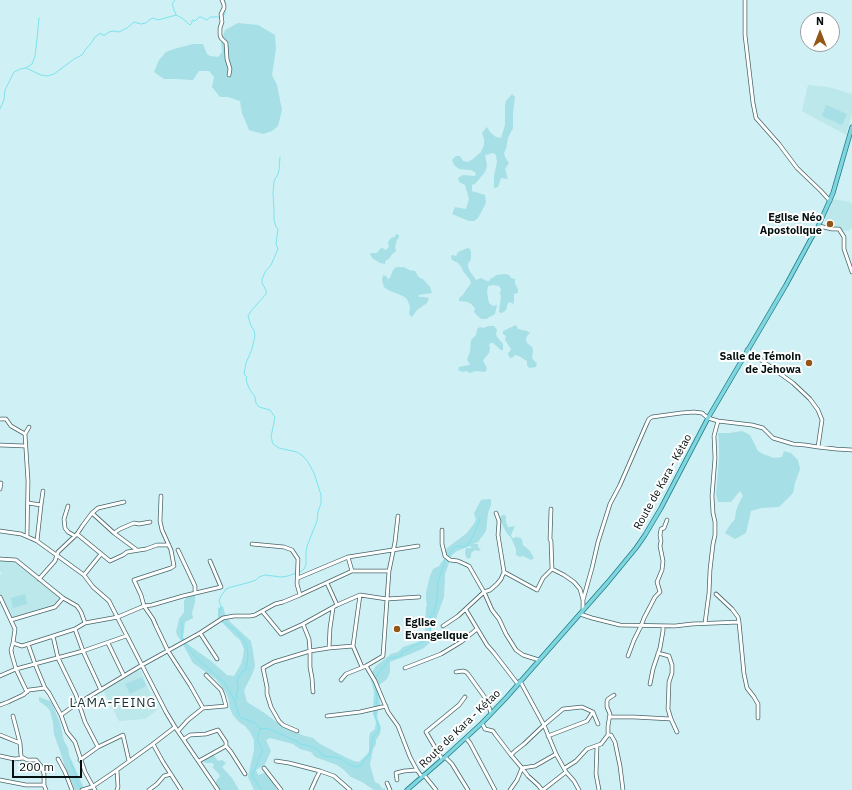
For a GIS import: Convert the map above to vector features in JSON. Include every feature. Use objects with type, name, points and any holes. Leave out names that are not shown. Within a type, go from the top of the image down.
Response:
[{"type":"main road","name":"Route de Kara - Kétao","points":[[407,790],[482,723],[608,582],[645,535],[661,508],[708,418],[819,226],[830,201],[839,174],[852,127]]},
{"type":"street","points":[[222,0],[224,8],[221,16],[222,22],[220,35],[226,43],[227,59],[230,69],[229,75]]},
{"type":"street","points":[[745,0],[745,35],[756,118],[779,144],[797,168],[830,201]]},
{"type":"street","points":[[819,226],[839,229],[844,237],[844,249],[852,272]]},
{"type":"street","points":[[747,350],[794,382],[810,399],[818,410],[822,420],[818,447]]},
{"type":"street","points":[[583,600],[610,504],[649,419],[652,417],[694,412],[702,413],[708,418],[718,421],[752,424],[763,428],[773,438],[793,444],[852,450]]},
{"type":"street","points":[[0,419],[6,419],[11,426],[25,434]]},
{"type":"street","points":[[705,623],[715,535],[712,496],[715,458],[714,436],[718,421]]},
{"type":"street","points":[[27,536],[28,504],[25,434],[29,427]]},
{"type":"street","points":[[0,445],[25,446]]},
{"type":"street","points":[[0,483],[0,489]]},
{"type":"street","points":[[37,541],[43,490]]},
{"type":"street","points":[[161,496],[160,518],[162,530],[171,550],[174,566],[134,580],[144,606],[153,619],[168,651],[203,708]]},
{"type":"street","points":[[39,579],[54,561],[58,552],[76,535],[92,513],[98,508],[124,502]]},
{"type":"street","points":[[28,504],[41,505]]},
{"type":"street","points":[[68,506],[64,519],[65,528],[68,532],[76,535],[110,561],[128,552],[146,549],[157,545],[169,545]]},
{"type":"street","points":[[504,572],[537,590],[543,578],[552,569],[550,541],[551,509]]},
{"type":"street","points":[[92,513],[114,533],[137,550]]},
{"type":"street","points":[[442,626],[466,610],[484,592],[490,590],[501,579],[504,572],[498,535],[499,521],[496,513]]},
{"type":"street","points":[[341,680],[346,674],[366,666],[383,656],[390,570],[398,516]]},
{"type":"street","points":[[628,656],[644,618],[655,597],[660,592],[657,582],[662,570],[663,561],[660,546],[660,535],[661,529],[664,528],[667,520]]},
{"type":"street","points":[[114,533],[134,523],[139,524],[150,522]]},
{"type":"street","points":[[442,530],[442,544],[445,556],[450,560],[458,561],[469,566],[484,592],[492,610],[499,619],[516,650],[523,655],[538,660]]},
{"type":"street","points":[[0,531],[21,534],[37,541],[84,575],[93,587],[109,601],[166,712],[218,790]]},
{"type":"street","points":[[252,544],[284,547],[295,553],[298,559],[297,584],[300,595]]},
{"type":"street","points":[[298,578],[348,558],[418,546]]},
{"type":"street","points":[[178,550],[195,586],[195,593]]},
{"type":"street","points":[[84,575],[101,554]]},
{"type":"street","points":[[0,558],[16,560],[63,598],[76,606],[81,612],[85,623]]},
{"type":"street","points":[[348,558],[352,571]]},
{"type":"street","points":[[13,643],[22,646],[75,629],[85,623],[118,617],[144,606],[221,586],[210,561]]},
{"type":"street","points":[[552,569],[574,582],[580,589],[583,600],[583,609]]},
{"type":"street","points":[[61,715],[142,665],[200,633],[223,618],[255,615],[276,604],[300,595],[352,571],[390,570]]},
{"type":"street","points":[[327,583],[337,605]]},
{"type":"street","points":[[716,594],[738,617],[744,674],[747,688],[758,704],[758,718]]},
{"type":"street","points":[[360,595],[353,646],[362,667]]},
{"type":"street","points":[[262,611],[281,634],[303,624],[337,605],[360,595],[387,599],[419,597]]},
{"type":"street","points":[[0,597],[15,628],[11,650],[16,670],[26,692]]},
{"type":"street","points":[[11,620],[55,607],[63,598]]},
{"type":"street","points":[[328,648],[333,608]]},
{"type":"street","points":[[466,610],[487,645],[514,679],[519,682],[544,725],[556,754],[579,790]]},
{"type":"street","points":[[580,614],[620,625],[662,626],[739,622]]},
{"type":"street","points":[[303,624],[310,651],[313,692]]},
{"type":"street","points":[[650,684],[662,636],[662,626]]},
{"type":"street","points":[[75,629],[83,651],[101,690]]},
{"type":"street","points":[[405,668],[441,654],[461,642],[477,629]]},
{"type":"street","points":[[200,633],[217,659]]},
{"type":"street","points":[[53,636],[58,658],[76,695],[85,722],[98,747]]},
{"type":"street","points":[[0,676],[35,664],[83,651],[126,636]]},
{"type":"street","points":[[108,643],[124,676]]},
{"type":"street","points":[[28,644],[45,688],[49,692],[68,732],[75,742],[80,760],[95,790]]},
{"type":"street","points":[[297,731],[283,725],[271,707],[267,694],[263,668],[274,662],[310,651],[353,646]]},
{"type":"street","points":[[658,653],[669,656],[672,665],[672,673],[669,682],[668,709],[677,732]]},
{"type":"street","points":[[366,666],[388,712],[399,727],[404,744],[417,770],[436,790]]},
{"type":"street","points":[[456,672],[463,671],[468,674],[486,699],[491,713]]},
{"type":"street","points":[[178,731],[188,720],[203,708],[226,706],[224,694],[206,675]]},
{"type":"street","points":[[0,705],[24,695],[29,690],[45,688]]},
{"type":"street","points":[[482,723],[485,728],[493,731],[510,755],[542,790],[588,749],[601,744],[608,735],[610,714],[606,704],[608,699],[614,695]]},
{"type":"street","points":[[465,697],[459,705],[426,732],[444,758],[452,764],[468,790]]},
{"type":"street","points":[[327,716],[360,712],[386,706]]},
{"type":"street","points":[[510,755],[563,709],[582,707],[593,712],[598,724]]},
{"type":"street","points":[[548,736],[587,721],[593,712]]},
{"type":"street","points":[[13,716],[20,743],[21,756],[24,758]]},
{"type":"street","points":[[610,717],[671,719]]},
{"type":"street","points":[[83,790],[117,770],[175,727]]},
{"type":"street","points":[[184,739],[190,735],[206,734],[218,730],[226,742],[226,746],[245,774]]},
{"type":"street","points":[[0,735],[20,743]]},
{"type":"street","points":[[80,760],[98,747],[123,735],[129,761]]},
{"type":"street","points":[[608,735],[611,735],[615,742],[620,766],[622,790]]},
{"type":"street","points":[[466,738],[495,790]]},
{"type":"street","points":[[153,744],[181,790]]},
{"type":"street","points":[[199,762],[226,746]]},
{"type":"street","points":[[597,746],[596,774],[600,790]]},
{"type":"street","points":[[522,768],[535,766],[556,754]]},
{"type":"street","points":[[0,756],[14,759],[24,758],[27,760],[36,760],[41,766],[44,774],[44,785],[46,790]]},
{"type":"street","points":[[58,759],[72,790]]},
{"type":"street","points":[[276,761],[320,771],[334,776],[350,790]]},
{"type":"street","points":[[264,768],[281,790]]},
{"type":"street","points":[[510,790],[517,780],[522,768]]},
{"type":"street","points":[[117,770],[117,790]]},
{"type":"street","points":[[397,780],[396,773],[404,770],[417,770]]},
{"type":"street","points":[[311,790],[320,771]]},
{"type":"street","points":[[148,790],[157,784],[164,776],[171,774]]},
{"type":"street","points":[[0,780],[26,785],[44,785]]},
{"type":"street","points":[[387,783],[390,790]]},
{"type":"shaded area","points":[[238,23],[258,25],[275,35],[276,49],[272,75],[277,85],[282,110],[278,126],[272,131],[263,134],[249,130],[242,113],[240,101],[228,97],[220,97],[212,87],[214,77],[209,71],[199,71],[193,80],[164,79],[154,72],[159,60],[166,52],[193,44],[203,44],[207,54],[218,57],[222,52],[221,42],[225,30]]},
{"type":"shaded area","points":[[808,85],[828,87],[852,94],[852,114],[846,135],[802,111]]},
{"type":"shaded area","points":[[512,94],[515,97],[513,128],[508,138],[504,153],[509,163],[505,169],[508,179],[501,178],[498,187],[494,188],[494,176],[497,162],[496,155],[493,153],[485,155],[487,166],[485,172],[476,183],[472,185],[472,191],[485,195],[486,203],[478,218],[474,221],[469,221],[452,214],[455,207],[466,209],[469,199],[465,185],[459,182],[458,178],[463,175],[475,176],[476,173],[471,170],[459,169],[454,165],[452,160],[456,156],[460,156],[463,161],[468,162],[481,152],[484,145],[482,133],[487,127],[496,137],[501,138],[505,125],[506,101]]},
{"type":"shaded area","points":[[826,105],[847,114],[842,125],[822,116]]},
{"type":"shaded area","points":[[833,199],[850,202],[852,204],[852,228],[848,231],[829,227],[826,224],[825,217]]},
{"type":"shaded area","points":[[396,234],[399,235],[399,237],[395,247],[396,251],[389,259],[386,260],[385,264],[372,258],[371,253],[377,253],[381,248],[386,250],[389,247],[388,242],[391,238],[395,237]]},
{"type":"shaded area","points":[[468,248],[471,252],[471,259],[468,264],[469,270],[476,280],[481,278],[489,281],[496,275],[505,274],[515,279],[518,293],[514,294],[513,304],[510,302],[508,303],[506,310],[502,313],[499,312],[501,289],[499,286],[488,286],[487,293],[489,303],[493,306],[497,305],[495,314],[486,319],[481,319],[474,312],[475,308],[468,302],[459,301],[459,298],[471,283],[462,268],[458,263],[452,260],[451,256],[456,256],[458,252]]},
{"type":"shaded area","points":[[396,267],[404,267],[415,271],[418,276],[430,287],[432,293],[419,295],[419,297],[429,298],[427,303],[417,310],[412,317],[409,314],[410,307],[407,299],[384,287],[382,280],[383,275],[388,279],[390,278]]},
{"type":"shaded area","points":[[516,325],[518,329],[530,333],[526,340],[532,347],[532,358],[537,364],[536,367],[529,368],[527,361],[519,356],[515,355],[512,358],[509,357],[508,353],[511,349],[505,340],[506,336],[503,334],[503,331]]},
{"type":"shaded area","points":[[494,326],[497,330],[496,334],[503,344],[503,350],[493,343],[490,343],[489,353],[483,360],[487,369],[485,372],[476,371],[470,373],[458,370],[459,367],[470,364],[467,360],[471,340],[476,335],[477,329],[480,327],[483,328]]},
{"type":"shaded area","points":[[742,431],[750,435],[758,451],[763,454],[774,458],[782,457],[784,451],[791,453],[798,460],[800,469],[793,493],[779,507],[761,508],[751,511],[746,533],[735,539],[725,533],[735,519],[736,511],[743,496],[740,491],[731,502],[718,502],[716,494],[719,459],[718,433]]},
{"type":"shaded area","points":[[491,499],[486,531],[478,542],[473,544],[478,544],[478,547],[481,550],[475,550],[471,553],[471,557],[468,559],[465,552],[466,548],[472,548],[470,546],[457,551],[452,555],[445,574],[444,597],[436,620],[432,625],[430,642],[424,648],[390,662],[390,672],[388,677],[379,685],[380,704],[377,718],[381,727],[380,734],[373,749],[370,765],[375,782],[383,789],[385,788],[385,790],[374,790],[351,777],[337,765],[315,757],[311,752],[300,749],[293,744],[270,738],[266,740],[271,751],[265,764],[256,770],[258,775],[265,773],[272,780],[277,790],[254,790],[248,777],[254,750],[254,740],[245,726],[233,715],[226,693],[216,679],[193,663],[176,632],[179,619],[184,612],[184,601],[186,598],[195,595],[192,613],[193,618],[185,622],[183,637],[186,643],[227,675],[234,676],[241,664],[244,649],[240,640],[218,618],[218,608],[223,606],[225,614],[230,622],[251,641],[255,666],[244,691],[247,702],[279,724],[302,735],[313,738],[320,744],[347,758],[359,762],[369,752],[370,733],[375,729],[376,722],[373,714],[374,692],[371,680],[372,672],[376,666],[391,654],[398,652],[403,647],[418,642],[423,637],[425,632],[427,606],[426,592],[433,569],[439,566],[444,559],[447,548],[467,533],[473,525],[476,520],[474,513],[481,500]]},
{"type":"shaded area","points":[[502,515],[505,515],[506,517],[508,527],[515,526],[511,535],[512,538],[521,538],[523,545],[530,551],[534,558],[531,560],[523,556],[520,557],[516,555],[516,549],[513,542],[502,524],[500,518]]},
{"type":"shaded area","points":[[0,560],[15,561],[61,598],[55,605],[14,618],[11,617],[0,595]]},
{"type":"shaded area","points":[[25,594],[27,604],[13,608],[11,598]]},
{"type":"shaded area","points":[[140,669],[157,710],[145,719],[119,721],[103,690]]},
{"type":"shaded area","points":[[142,677],[146,686],[130,694],[125,684]]},
{"type":"shaded area","points":[[39,697],[52,703],[60,723],[69,755],[84,790],[75,790],[65,767],[54,734],[50,711],[39,701]]},
{"type":"shaded area","points":[[213,754],[218,761],[222,760],[226,763],[222,767],[232,778],[239,790],[219,790],[216,785],[216,781],[220,776],[219,774],[212,767],[214,766],[213,763],[204,762],[205,759]]},
{"type":"waterway","points":[[175,0],[172,4],[176,15]]},
{"type":"waterway","points":[[223,16],[225,14],[225,0]]},
{"type":"waterway","points":[[26,68],[41,75],[47,76],[54,74],[82,55],[95,37],[101,33],[102,35],[105,35],[113,31],[119,32],[134,22],[141,24],[146,23],[153,18],[158,20],[176,15],[190,25],[192,20],[195,21],[199,17],[207,20],[210,17],[220,17]]},
{"type":"waterway","points":[[0,109],[4,100],[5,90],[14,72],[26,68],[32,64],[35,56],[39,18]]},
{"type":"waterway","points":[[220,618],[219,615],[221,606],[219,601],[226,589],[256,580],[265,575],[281,577],[288,576],[304,569],[306,565],[307,546],[317,521],[321,503],[321,495],[314,473],[308,462],[297,452],[279,448],[273,444],[271,437],[275,417],[270,410],[259,407],[256,403],[255,397],[246,380],[247,377],[244,374],[255,336],[248,316],[266,294],[262,279],[265,272],[271,265],[278,249],[276,244],[278,229],[274,220],[273,193],[274,181],[279,170],[280,157]]},
{"type":"waterway","points":[[448,557],[453,548],[468,545],[478,525],[480,517]]},
{"type":"waterway","points":[[375,678],[390,658],[402,655],[402,652],[428,639],[428,632],[430,631],[431,625],[430,617],[434,612],[437,601],[438,581],[446,559]]},
{"type":"waterway","points":[[222,621],[235,630],[245,642],[247,648],[248,656],[246,670],[243,671],[237,680],[238,688],[237,698],[235,701]]},
{"type":"waterway","points":[[182,622],[182,638],[185,643],[196,658],[224,682],[235,701],[240,717],[255,723],[260,729],[257,739],[263,751],[252,776],[262,790]]},
{"type":"waterway","points":[[374,681],[377,696],[376,707]]},
{"type":"waterway","points":[[260,729],[267,728],[300,744],[310,746],[318,750],[323,756],[339,758],[352,766],[357,767],[362,765],[363,761],[368,757],[371,750],[373,737],[379,729],[375,716],[375,710]]},
{"type":"waterway","points":[[70,761],[77,778],[77,783],[81,789]]},
{"type":"place","name":"Eglise Néo Apostolique","points":[[830,224]]},
{"type":"place","name":"Salle de Témoin de Jehowa","points":[[809,363]]},
{"type":"place","name":"Eglise Evangelique","points":[[397,629]]},
{"type":"district","name":"LAMA-FEING","points":[[113,703]]}]
